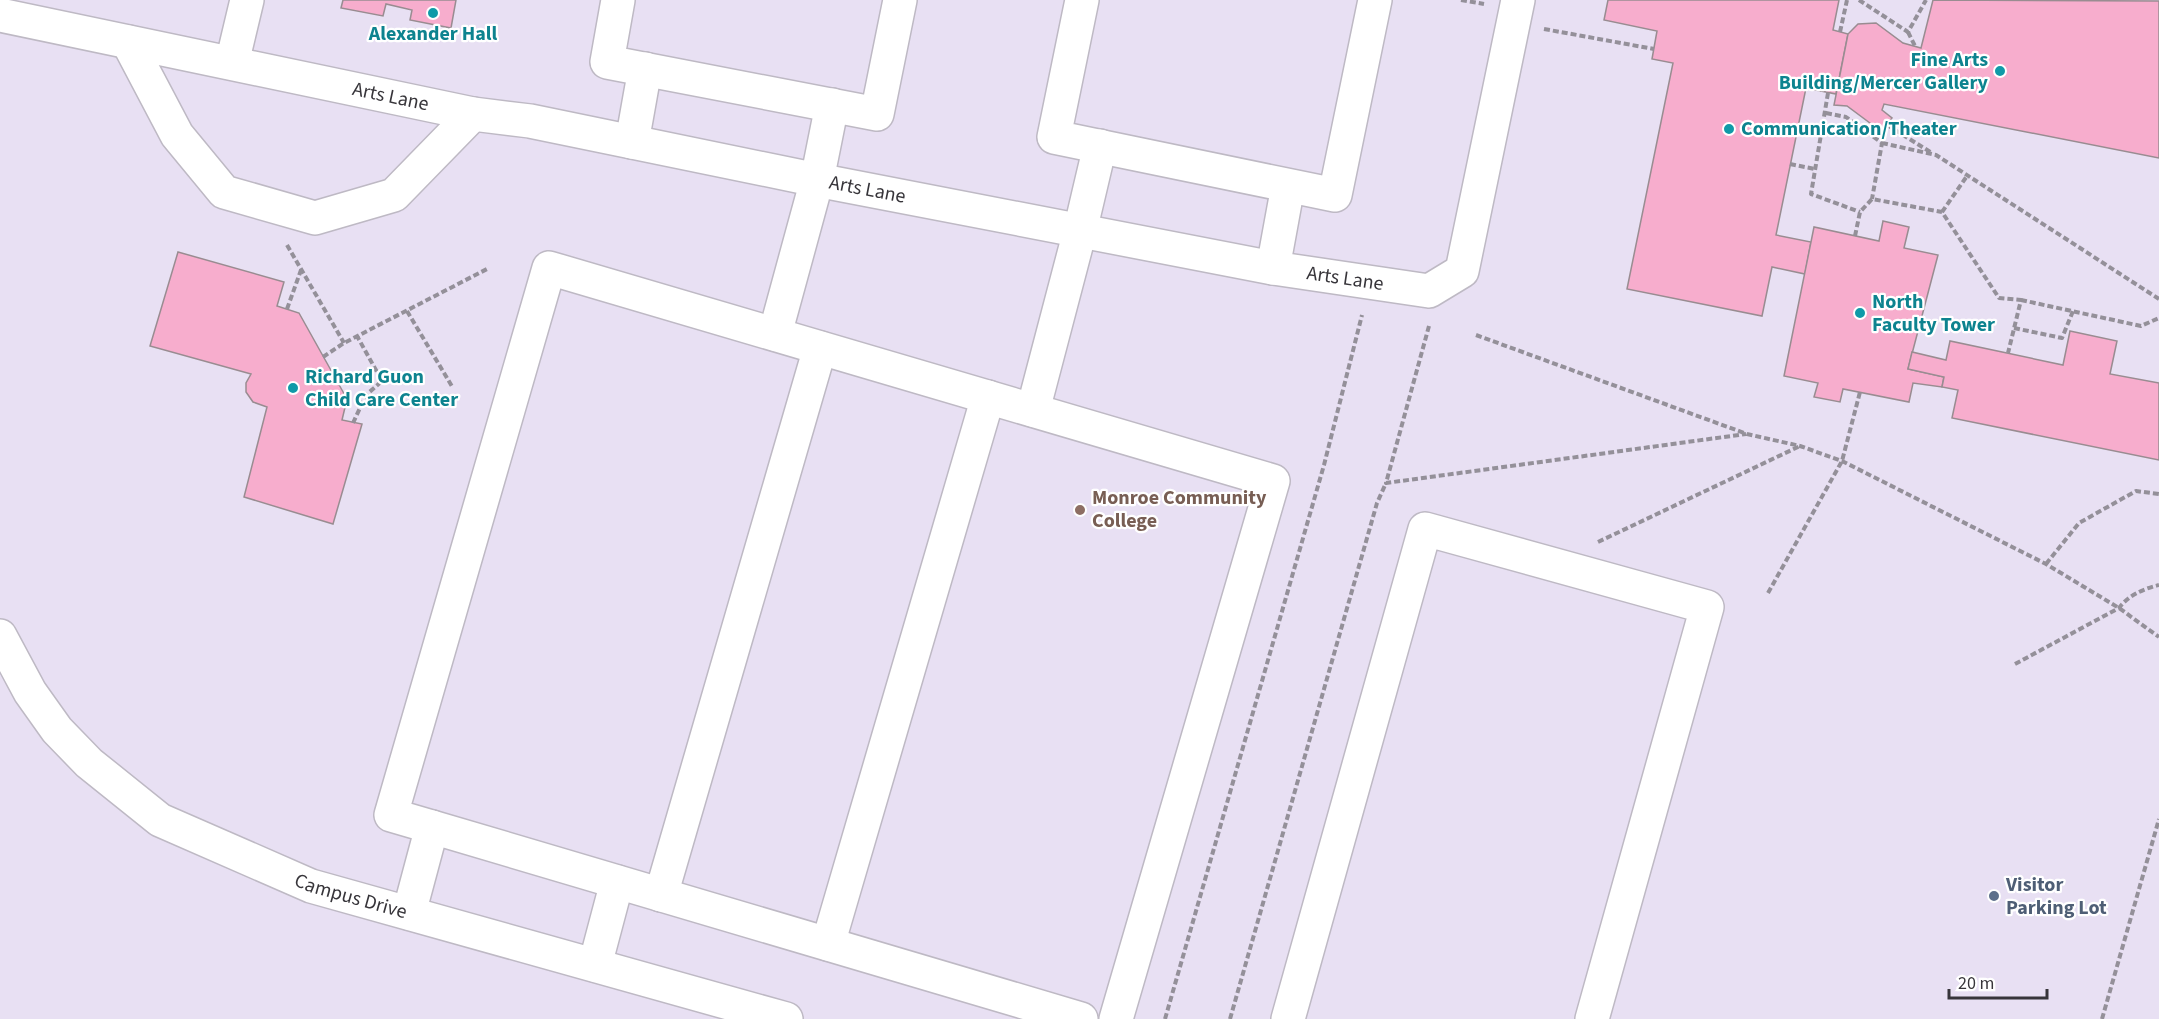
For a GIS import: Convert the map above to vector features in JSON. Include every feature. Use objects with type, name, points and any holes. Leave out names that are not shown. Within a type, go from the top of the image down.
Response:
[{"type":"street","points":[[232,63],[248,0]]},
{"type":"street","points":[[618,0],[607,62],[877,114],[900,0]]},
{"type":"street","points":[[1083,0],[1054,137],[1335,195],[1375,0]]},
{"type":"street","name":"Arts Lane","points":[[0,15],[473,114],[530,121],[817,180],[1273,268],[1430,291],[1462,271],[1506,3]]},
{"type":"street","points":[[128,42],[177,135],[224,192],[315,218],[394,195],[473,114]]},
{"type":"street","points":[[632,142],[645,69]]},
{"type":"street","points":[[775,334],[817,180],[832,105]]},
{"type":"street","points":[[1033,410],[1100,146]]},
{"type":"street","points":[[1273,268],[1288,186]]},
{"type":"street","points":[[1081,1019],[391,815],[549,268],[1273,481],[1116,1019]]},
{"type":"street","points":[[661,895],[820,348]]},
{"type":"street","points":[[828,944],[988,397]]},
{"type":"street","points":[[1288,1019],[1425,529],[1707,607],[1592,1019]]},
{"type":"street","name":"Campus Drive","points":[[0,636],[30,692],[57,730],[89,763],[160,820],[311,886],[786,1019]]},
{"type":"street","points":[[409,913],[432,827]]},
{"type":"street","points":[[595,965],[617,882]]},
{"type":"path","points":[[1461,0],[1506,3]]},
{"type":"path","points":[[1840,32],[1847,0]]},
{"type":"path","points":[[1858,0],[1908,32],[1915,46]]},
{"type":"path","points":[[1908,32],[1926,0]]},
{"type":"path","points":[[1537,28],[1654,49]]},
{"type":"path","points":[[1828,93],[1811,194],[1860,212]]},
{"type":"path","points":[[1825,113],[1846,117],[1882,143],[1936,155]]},
{"type":"path","points":[[1887,125],[2159,299]]},
{"type":"path","points":[[1855,236],[1860,212],[1872,199],[1882,143]]},
{"type":"path","points":[[1790,165],[1815,169]]},
{"type":"path","points":[[1942,212],[1967,176]]},
{"type":"path","points":[[1872,199],[1942,212],[1999,298],[2021,300],[2141,326],[2159,318]]},
{"type":"path","points":[[262,203],[344,343]]},
{"type":"path","points":[[323,357],[357,336],[488,269]]},
{"type":"path","points":[[287,309],[301,270]]},
{"type":"path","points":[[2008,353],[2021,300]]},
{"type":"path","points":[[407,311],[453,388]]},
{"type":"path","points":[[2014,328],[2062,338],[2073,311]]},
{"type":"path","points":[[1165,1019],[1321,477],[1362,314]]},
{"type":"path","points":[[1230,1019],[1377,503],[1386,483],[1429,326]]},
{"type":"path","points":[[1476,334],[1747,434],[1800,446],[1842,461],[2046,564],[2119,608],[2158,635]]},
{"type":"path","points":[[353,423],[366,395],[382,381],[357,336]]},
{"type":"path","points":[[1768,593],[1842,461],[1860,392]]},
{"type":"path","points":[[1386,483],[1747,434]]},
{"type":"path","points":[[1596,543],[1800,446]]},
{"type":"path","points":[[2046,564],[2079,523],[2136,491],[2159,494]]},
{"type":"path","points":[[2015,664],[2119,608],[2126,599],[2144,589],[2159,585]]},
{"type":"path","points":[[2102,1019],[2159,819]]},
{"type":"shaded area","name":"Monroe Community College","points":[[0,0],[2159,0],[2159,1019],[0,1019]]},
{"type":"building","name":"Alexander Hall","points":[[343,0],[456,0],[451,28],[410,20],[412,10],[386,4],[383,16],[341,8]]},
{"type":"building","name":"Communication/Theater","points":[[1608,0],[1839,0],[1833,30],[1848,34],[1836,94],[1806,88],[1776,235],[1811,242],[1805,274],[1772,267],[1762,316],[1627,289],[1673,63],[1652,59],[1657,31],[1604,20]]},
{"type":"building","name":"Fine Arts Building/Mercer Gallery","points":[[1933,0],[2159,1],[2159,158],[1884,104],[1882,110],[1892,118],[1882,132],[1847,106],[1834,105],[1848,34],[1858,24],[1876,23],[1903,43],[1921,48]]},
{"type":"building","name":"North Faculty Tower","points":[[1883,221],[1909,227],[1904,248],[1938,255],[1908,369],[1944,377],[1942,387],[1913,383],[1909,402],[1843,389],[1840,402],[1814,397],[1818,383],[1784,376],[1814,227],[1879,241]]},
{"type":"building","name":"Richard Guon Child Care Center","points":[[178,252],[284,282],[277,306],[299,313],[347,399],[342,420],[362,424],[333,524],[244,497],[267,407],[253,402],[246,392],[246,383],[251,374],[150,346]]},
{"type":"building","points":[[2070,331],[2117,341],[2110,374],[2159,383],[2159,460],[1952,418],[1958,390],[1942,387],[1944,377],[1908,369],[1912,352],[1946,360],[1950,341],[2063,365]]},
{"type":"place","name":"Alexander Hall","points":[[433,13]]},
{"type":"place","name":"Fine Arts Building/Mercer Gallery","points":[[2000,71]]},
{"type":"place","name":"Communication/Theater","points":[[1729,129]]},
{"type":"place","name":"North Faculty Tower","points":[[1860,313]]},
{"type":"place","name":"Richard Guon Child Care Center","points":[[293,388]]},
{"type":"place","name":"Monroe Community College","points":[[1080,510]]},
{"type":"place","name":"Visitor Parking Lot","points":[[1994,896]]}]
